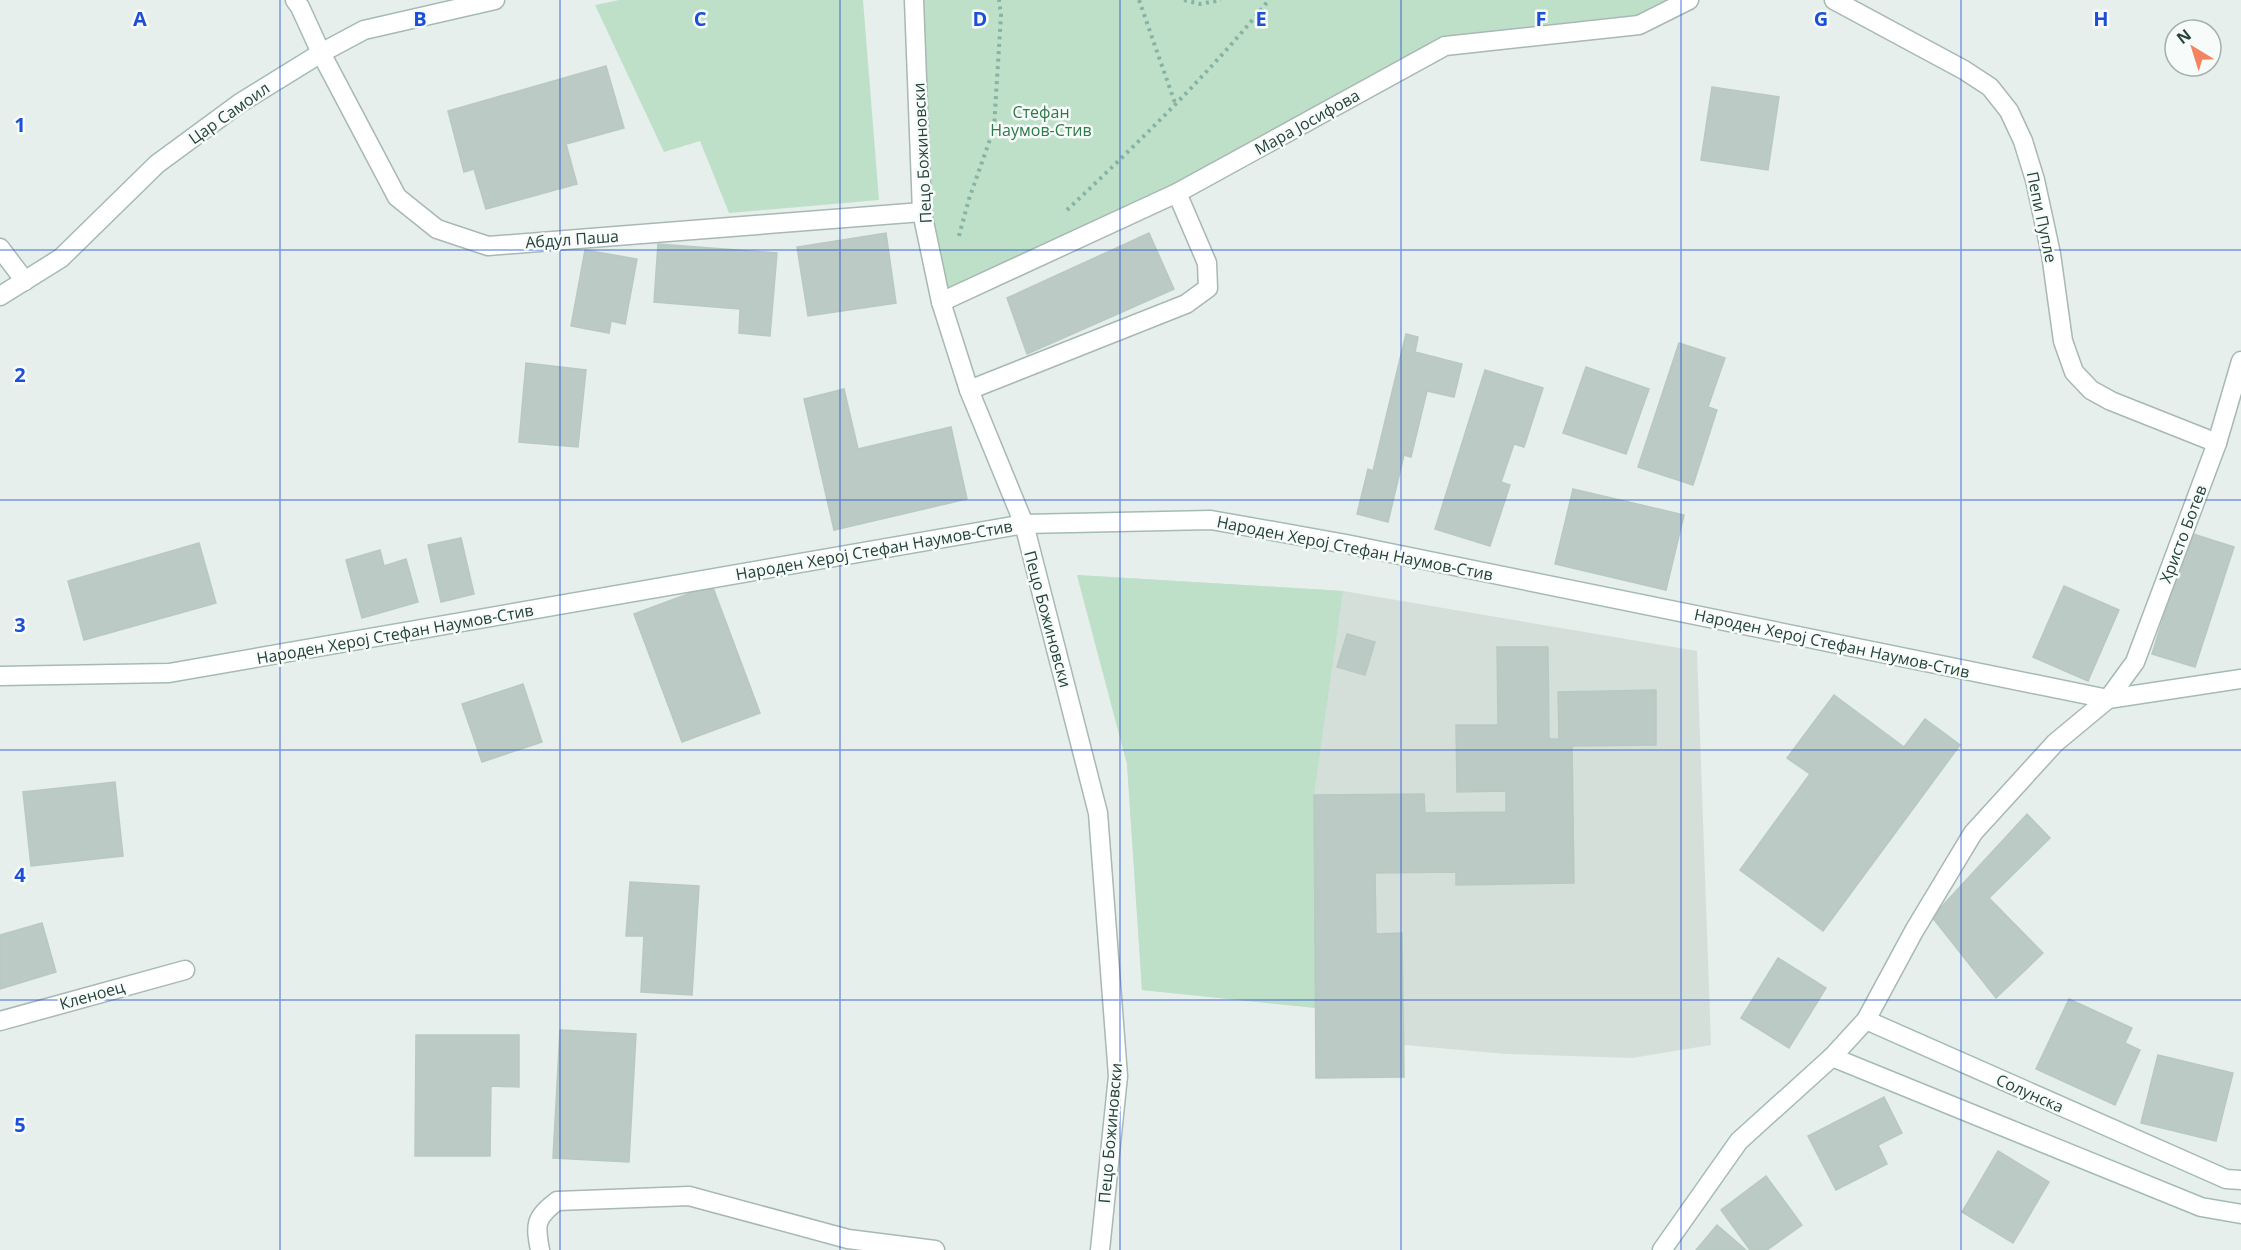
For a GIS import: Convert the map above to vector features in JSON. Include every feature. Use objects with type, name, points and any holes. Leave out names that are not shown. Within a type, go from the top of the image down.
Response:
[{"type":"street","name":"Абдул Паша","points":[[295,0],[397,197],[437,229],[488,246],[922,212]]},
{"type":"street","name":"Цар Самоил","points":[[0,296],[61,258],[157,164],[240,103],[321,53],[364,30],[495,0]]},
{"type":"street","name":"Пецо Божиновски","points":[[914,0],[922,212],[940,302],[969,390],[1024,524],[1098,813],[1118,1076],[1100,1250]]},
{"type":"street","name":"Мара Јосифова","points":[[940,302],[1178,193],[1445,46],[1639,26],[1689,0]]},
{"type":"street","name":"Пепи Пупле","points":[[1834,0],[1964,70],[1990,87],[2008,111],[2023,141],[2035,180],[2051,254],[2063,341],[2074,372],[2091,390],[2110,401],[2217,443]]},
{"type":"street","points":[[969,390],[1186,304],[1208,288],[1207,263],[1178,193]]},
{"type":"street","points":[[0,248],[25,280]]},
{"type":"street","name":"Христо Ботев","points":[[1866,1020],[1914,931],[1973,833],[2055,743],[2108,699],[2135,662],[2217,443],[2241,361]]},
{"type":"street","name":"Народен Херој Стефан Наумов-Стив","points":[[0,676],[169,673],[1024,524],[1211,520],[1346,544],[2108,699],[2241,679]]},
{"type":"street","name":"Кленоец","points":[[0,1021],[185,970]]},
{"type":"street","points":[[1662,1250],[1739,1141],[1832,1057],[1866,1020]]},
{"type":"street","name":"Солунска","points":[[1866,1020],[2226,1179],[2241,1180]]},
{"type":"street","points":[[1832,1057],[2201,1207],[2241,1214]]},
{"type":"street","points":[[540,1250],[536,1227],[543,1212],[557,1202],[689,1196],[848,1239],[935,1250]]},
{"type":"path","points":[[956,245],[969,199],[994,128],[1001,15],[999,0]]},
{"type":"path","points":[[1138,0],[1175,103]]},
{"type":"path","points":[[1184,0],[1200,4],[1221,0]]},
{"type":"path","points":[[1066,210],[1175,103],[1269,0]]},
{"type":"shaded area","points":[[1077,575],[1343,591],[1697,651],[1711,1045],[1632,1058],[1507,1054],[1404,1045],[1404,1077],[1316,1078],[1315,1008],[1142,990],[1127,764]]},
{"type":"green space","points":[[619,0],[863,0],[879,200],[729,213],[700,141],[664,152],[595,5]]},
{"type":"green space","name":"Стефан Наумов-Стив","points":[[914,0],[1689,0],[1639,25],[1445,46],[1177,193],[941,302],[922,212]]},
{"type":"green space","points":[[1077,575],[1343,591],[1314,795],[1316,1008],[1142,990],[1127,764]]},
{"type":"building","points":[[606,66],[624,128],[566,144],[577,184],[486,209],[474,169],[464,172],[448,111]]},
{"type":"building","points":[[1712,87],[1779,97],[1768,170],[1701,160]]},
{"type":"building","points":[[886,233],[896,303],[808,316],[797,247]]},
{"type":"building","points":[[1149,233],[1174,289],[1027,354],[1007,298]]},
{"type":"building","points":[[658,244],[777,253],[770,336],[739,333],[740,309],[654,302]]},
{"type":"building","points":[[585,250],[637,259],[625,324],[611,321],[609,333],[571,326]]},
{"type":"building","points":[[1406,334],[1418,337],[1415,352],[1462,364],[1454,397],[1427,391],[1411,457],[1404,455],[1388,522],[1357,514],[1368,469],[1373,471]]},
{"type":"building","points":[[1679,343],[1725,358],[1708,407],[1717,410],[1693,485],[1638,467]]},
{"type":"building","points":[[526,363],[586,370],[578,447],[519,442]]},
{"type":"building","points":[[1586,367],[1649,389],[1626,454],[1563,433]]},
{"type":"building","points":[[1485,370],[1543,388],[1524,447],[1514,444],[1501,482],[1510,485],[1490,546],[1435,529]]},
{"type":"building","points":[[844,389],[858,449],[951,427],[967,499],[834,530],[804,399]]},
{"type":"building","points":[[1573,489],[1684,515],[1666,590],[1555,564]]},
{"type":"building","points":[[2190,533],[2234,547],[2195,667],[2152,654]]},
{"type":"building","points":[[461,538],[474,594],[441,602],[428,545]]},
{"type":"building","points":[[199,543],[216,603],[84,640],[68,581]]},
{"type":"building","points":[[380,550],[384,566],[406,559],[418,602],[362,618],[346,560]]},
{"type":"building","points":[[712,585],[760,713],[682,742],[634,614]]},
{"type":"building","points":[[2064,586],[2119,610],[2088,681],[2033,657]]},
{"type":"building","points":[[1347,634],[1375,642],[1365,675],[1337,667]]},
{"type":"building","points":[[1497,647],[1548,647],[1549,739],[1559,739],[1558,692],[1656,690],[1656,745],[1572,746],[1574,883],[1456,885],[1456,872],[1375,873],[1376,934],[1402,933],[1404,1077],[1316,1078],[1314,795],[1424,794],[1425,813],[1506,812],[1506,791],[1457,792],[1456,725],[1498,725]]},
{"type":"building","points":[[523,684],[542,742],[482,762],[462,704]]},
{"type":"building","points":[[1834,695],[1904,747],[1925,719],[1960,745],[1823,931],[1740,870],[1810,774],[1787,758]]},
{"type":"building","points":[[115,782],[123,856],[31,866],[23,792]]},
{"type":"building","points":[[2027,814],[2050,838],[1989,898],[2043,953],[1996,998],[1932,917]]},
{"type":"building","points":[[630,882],[699,886],[692,995],[641,992],[644,936],[626,936]]},
{"type":"building","points":[[42,923],[56,972],[0,989],[0,935]]},
{"type":"building","points":[[1778,958],[1826,988],[1789,1048],[1741,1018]]},
{"type":"building","points":[[2069,999],[2132,1028],[2125,1043],[2140,1050],[2115,1105],[2036,1069]]},
{"type":"building","points":[[560,1030],[636,1034],[629,1162],[553,1158]]},
{"type":"building","points":[[416,1035],[519,1035],[519,1087],[491,1086],[490,1156],[415,1156]]},
{"type":"building","points":[[2158,1055],[2233,1073],[2216,1141],[2141,1123]]},
{"type":"building","points":[[1884,1097],[1902,1133],[1878,1145],[1887,1164],[1836,1190],[1808,1136]]},
{"type":"building","points":[[1998,1151],[2049,1182],[2013,1243],[1962,1212]]},
{"type":"building","points":[[1766,1176],[1802,1225],[1767,1250],[1750,1250],[1721,1210]]},
{"type":"building","points":[[1717,1225],[1746,1250],[1696,1250]]}]
